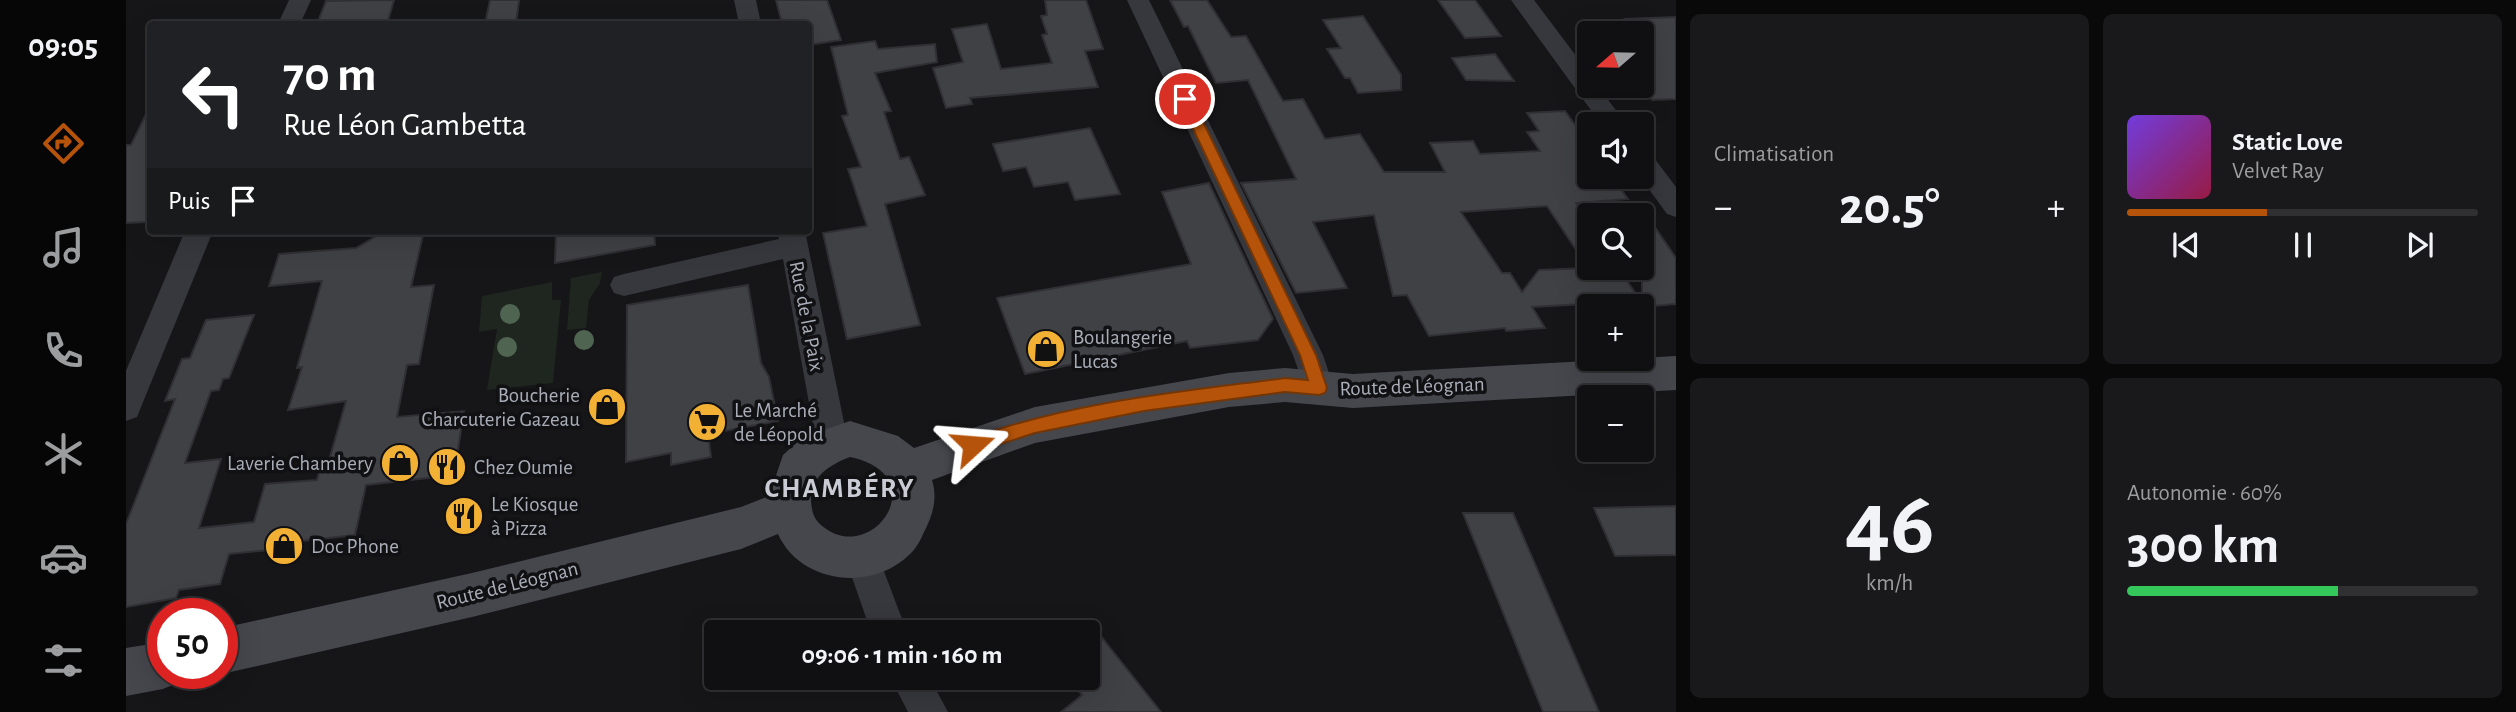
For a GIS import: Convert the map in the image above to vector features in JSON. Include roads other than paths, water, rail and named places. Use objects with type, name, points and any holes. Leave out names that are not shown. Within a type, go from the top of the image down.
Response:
[{"type":"main road","name":"Route de Léognan","points":[[907,470],[1035,425],[1144,403],[1285,385],[1353,391],[1676,373]]},
{"type":"main road","points":[[850,439],[883,446],[897,456],[907,470],[914,487],[914,505],[908,523],[897,538],[881,550],[862,557],[842,558],[822,552],[800,534],[788,509],[789,492],[798,468],[817,450],[832,442],[850,439]]},
{"type":"main road","name":"Route de Léognan","points":[[238,647],[472,595],[741,528],[788,509]]},
{"type":"main road","points":[[126,672],[147,668]]},
{"type":"street","points":[[290,21],[300,0]]},
{"type":"street","points":[[745,0],[749,21]]},
{"type":"street","points":[[1138,0],[1308,355],[1319,388]]},
{"type":"street","points":[[1522,0],[1605,112]]},
{"type":"street","points":[[1654,177],[1676,207]]},
{"type":"street","points":[[126,407],[197,235]]},
{"type":"street","points":[[624,285],[792,239]]},
{"type":"street","name":"Rue de la Paix","points":[[792,239],[832,442]]},
{"type":"street","points":[[862,557],[885,620]]},
{"type":"street","points":[[916,690],[929,712]]},
{"type":"place","name":"Boulangerie Lucas","points":[[1046,349]]},
{"type":"place","name":"Boucherie Charcuterie Gazeau","points":[[607,407]]},
{"type":"place","name":"Le Marché de Léopold","points":[[707,422]]},
{"type":"place","name":"Laverie Chambery","points":[[400,463]]},
{"type":"place","name":"Chez Oumie","points":[[447,467]]},
{"type":"place","name":"Le Kiosque à Pizza","points":[[464,516]]},
{"type":"place","name":"Doc Phone","points":[[284,546]]},
{"type":"district","name":"CHAMBÉRY","points":[[840,487]]}]
